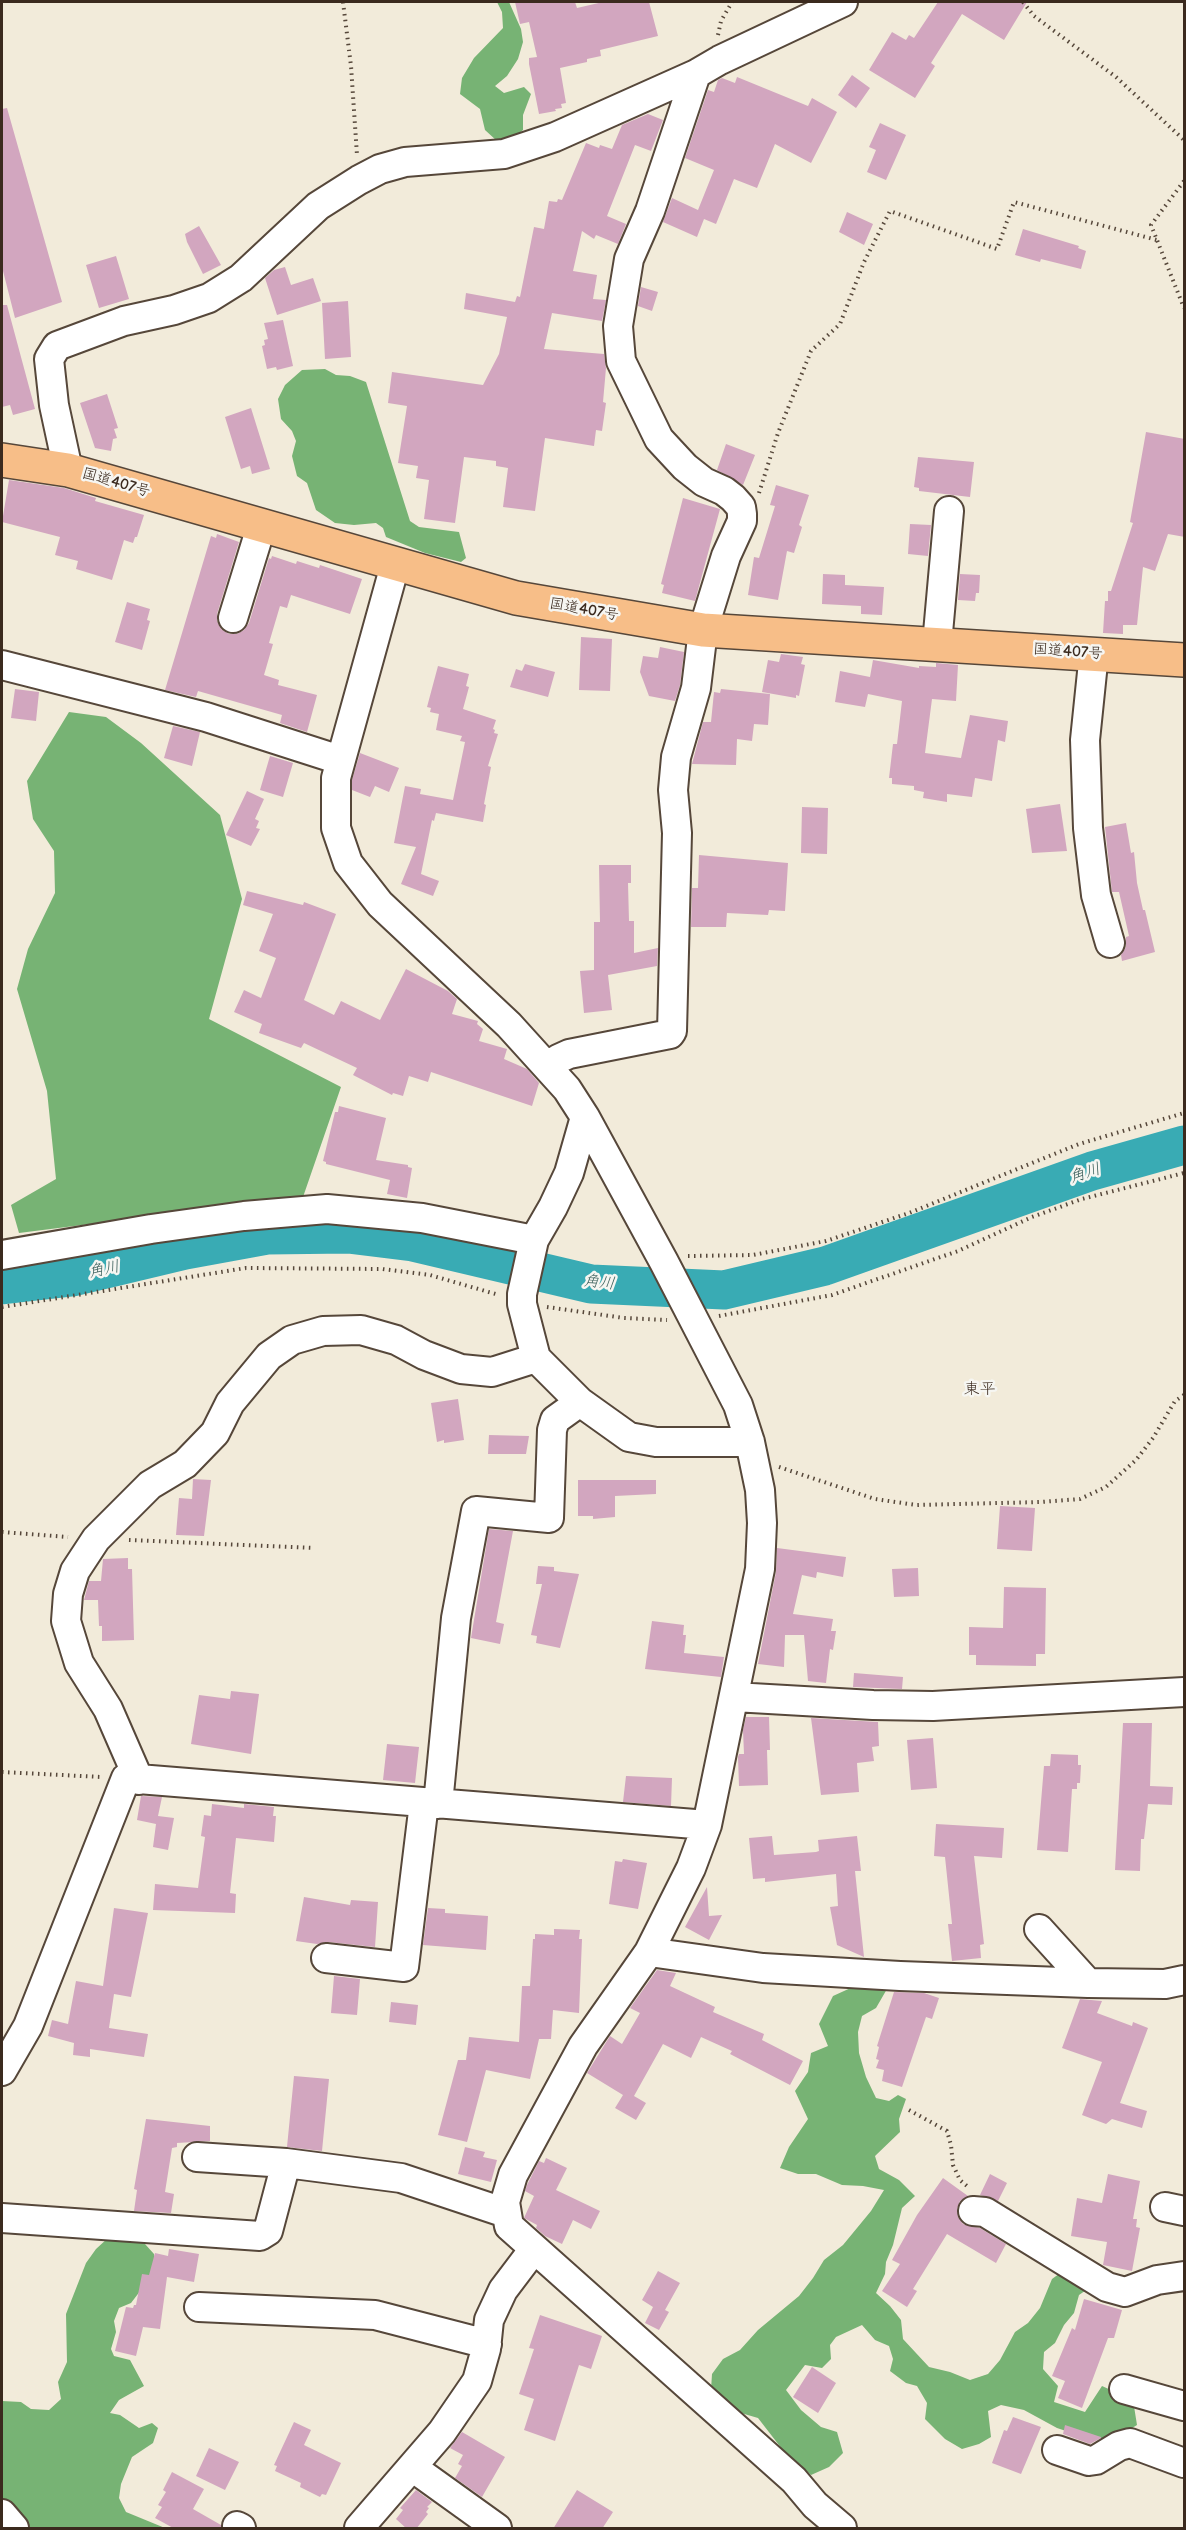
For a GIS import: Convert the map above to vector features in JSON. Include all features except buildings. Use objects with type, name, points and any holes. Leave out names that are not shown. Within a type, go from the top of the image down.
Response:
[{"type":"highway","name":"国道407号","points":[[2,460],[68,470],[516,598],[702,630],[1185,660]]},
{"type":"street","points":[[68,470],[54,405],[49,359],[57,346],[124,321],[174,310],[209,298],[241,278],[318,206],[380,169],[405,162],[504,154],[555,137],[696,74],[720,60],[843,2]]},
{"type":"street","points":[[550,1069],[558,1059],[569,1054],[670,1034],[672,1030],[677,832],[673,790],[676,757],[696,688],[702,630],[726,556],[742,522],[741,507],[724,491],[704,482],[684,467],[659,439],[621,361],[618,326],[629,259],[650,211],[696,74]]},
{"type":"street","points":[[937,644],[949,511]]},
{"type":"street","points":[[233,618],[262,524]]},
{"type":"street","points":[[395,565],[340,760],[335,794],[336,828],[348,863],[380,904],[509,1026],[550,1069],[585,1117],[738,1405],[753,1455],[760,1490],[762,1551],[707,1825],[691,1868],[649,1952],[583,2046],[513,2175],[505,2202],[506,2213],[509,2226],[785,2472],[815,2505],[842,2529]]},
{"type":"street","points":[[1094,653],[1085,740],[1088,828],[1096,895],[1110,943]]},
{"type":"street","points":[[2,665],[206,717],[340,760]]},
{"type":"street","points":[[585,1117],[569,1173],[533,1243],[522,1299],[536,1358],[580,1402],[628,1437],[642,1441],[753,1455]]},
{"type":"street","points":[[2,1255],[151,1229],[244,1216],[327,1209],[422,1218],[533,1243]]},
{"type":"street","points":[[2,2071],[28,2026],[132,1779],[108,1709],[79,1663],[66,1621],[68,1594],[75,1571],[96,1539],[150,1485],[185,1464],[193,1456],[215,1433],[230,1403],[269,1356],[292,1340],[323,1331],[361,1330],[396,1340],[424,1355],[461,1369],[492,1372],[536,1358]]},
{"type":"street","points":[[326,1958],[404,1967],[431,1804],[456,1618],[476,1511],[549,1518],[552,1430],[555,1420],[580,1402]]},
{"type":"street","points":[[734,1697],[933,1706],[1185,1692]]},
{"type":"street","points":[[132,1779],[707,1825]]},
{"type":"street","points":[[1039,1929],[1088,1983]]},
{"type":"street","points":[[649,1952],[763,1968],[1088,1983],[1165,1984],[1185,1980]]},
{"type":"street","points":[[197,2157],[286,2163],[401,2178],[506,2213]]},
{"type":"street","points":[[2,2218],[260,2236],[268,2231],[286,2163]]},
{"type":"street","points":[[979,2212],[1107,2287],[1125,2292],[1157,2280],[1185,2276]]},
{"type":"street","points":[[359,2529],[442,2432],[477,2381],[487,2344],[489,2320],[503,2290],[534,2249]]},
{"type":"street","points":[[199,2307],[375,2315],[487,2344]]},
{"type":"street","points":[[1124,2389],[1185,2406]]},
{"type":"street","points":[[1057,2450],[1089,2461],[1096,2460],[1119,2446],[1130,2443],[1185,2463]]},
{"type":"street","points":[[412,2467],[496,2529]]},
{"type":"street","points":[[2,2514],[14,2529]]},
{"type":"path","points":[[343,2],[351,66],[359,180]]},
{"type":"path","points":[[1023,2],[1034,16],[1116,77],[1185,140]]},
{"type":"path","points":[[1185,181],[1150,225],[1185,308]]},
{"type":"path","points":[[742,522],[758,496],[778,433],[811,351],[840,324],[864,262],[890,211],[997,249],[1014,202],[1157,240]]},
{"type":"path","points":[[662,1259],[753,1255],[825,1241],[942,1201],[1078,1144],[1185,1113]]},
{"type":"path","points":[[2,1307],[246,1268],[347,1267],[430,1275],[522,1299],[624,1318],[691,1317],[832,1295],[958,1251],[1032,1217],[1082,1199],[1185,1173]]},
{"type":"path","points":[[753,1455],[770,1466],[786,1468],[875,1499],[916,1505],[1080,1499],[1106,1487],[1136,1460],[1153,1438],[1175,1401],[1185,1395]]},
{"type":"path","points":[[2,1532],[96,1539],[314,1548]]},
{"type":"path","points":[[2,1772],[132,1779]]},
{"type":"path","points":[[909,2110],[947,2131],[953,2165],[960,2180],[981,2199],[979,2212]]},
{"type":"green space","points":[[497,2],[509,2],[521,29],[523,42],[518,59],[507,76],[495,86],[504,93],[524,87],[531,94],[523,115],[523,130],[511,140],[497,141],[485,130],[480,109],[460,94],[462,78],[474,58],[503,28],[502,12]]},
{"type":"green space","points":[[325,369],[336,375],[350,376],[366,382],[410,521],[419,527],[459,532],[466,558],[461,562],[425,553],[386,537],[383,528],[376,523],[354,525],[335,523],[316,510],[307,483],[297,476],[292,456],[296,441],[292,431],[281,419],[278,399],[285,385],[302,370]]},
{"type":"green space","points":[[69,712],[106,717],[141,743],[220,815],[242,899],[209,1019],[341,1087],[303,1197],[19,1233],[11,1205],[56,1179],[47,1091],[17,989],[28,949],[55,893],[54,851],[33,819],[27,781]]},
{"type":"green space","points":[[866,1981],[887,1989],[876,2008],[862,2016],[858,2032],[859,2053],[866,2077],[876,2098],[889,2101],[898,2095],[906,2099],[899,2119],[900,2132],[875,2156],[879,2169],[899,2180],[915,2196],[902,2208],[893,2245],[886,2262],[885,2274],[876,2293],[901,2320],[903,2339],[929,2367],[970,2380],[988,2374],[1000,2360],[1015,2332],[1028,2323],[1040,2308],[1052,2279],[1067,2268],[1092,2286],[1079,2295],[1074,2313],[1064,2325],[1055,2343],[1044,2352],[1043,2369],[1058,2386],[1054,2402],[1085,2412],[1102,2386],[1133,2400],[1137,2425],[1116,2438],[1091,2438],[1075,2434],[1057,2428],[1024,2410],[1001,2405],[988,2411],[991,2437],[979,2444],[962,2449],[945,2439],[925,2419],[927,2403],[917,2386],[906,2383],[890,2371],[893,2359],[889,2346],[875,2340],[862,2325],[836,2337],[830,2345],[831,2359],[822,2368],[805,2365],[786,2390],[801,2410],[821,2427],[837,2432],[843,2453],[829,2467],[811,2475],[782,2449],[758,2418],[741,2413],[711,2390],[712,2374],[723,2359],[740,2350],[758,2330],[799,2296],[824,2260],[843,2245],[871,2211],[884,2190],[842,2185],[816,2174],[798,2174],[780,2168],[789,2147],[808,2119],[795,2091],[808,2072],[811,2053],[828,2046],[819,2024],[833,1996]]},
{"type":"green space","points":[[126,2236],[145,2244],[154,2254],[157,2269],[131,2303],[119,2308],[114,2321],[116,2332],[111,2349],[114,2356],[130,2360],[144,2386],[119,2400],[110,2413],[120,2415],[139,2428],[152,2423],[158,2428],[153,2443],[132,2457],[121,2484],[119,2498],[126,2512],[165,2528],[26,2528],[2,2502],[2,2401],[21,2402],[31,2409],[49,2410],[61,2399],[58,2382],[67,2362],[66,2314],[86,2263],[108,2238]]},
{"type":"waterway","name":"角川","points":[[2,1285],[72,1277],[185,1250],[267,1235],[348,1234],[413,1242],[591,1284],[724,1290],[825,1266],[1092,1171],[1184,1145]]},
{"type":"district","name":"東平","points":[[980,1390]]}]
